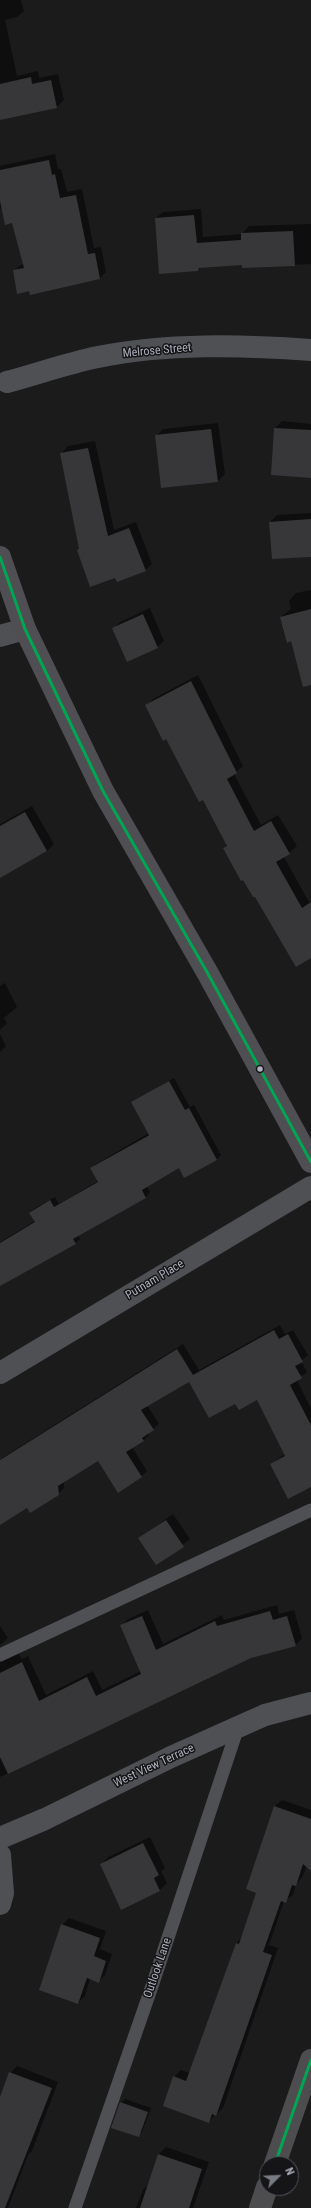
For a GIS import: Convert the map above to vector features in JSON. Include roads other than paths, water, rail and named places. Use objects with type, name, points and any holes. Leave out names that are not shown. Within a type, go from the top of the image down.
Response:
[{"type":"main road","points":[[0,557],[25,629],[103,792],[207,972],[311,1162]]},
{"type":"main road","points":[[278,2156],[311,2060]]},
{"type":"main road","points":[[260,2208],[264,2196]]},
{"type":"street","name":"Melrose Street","points":[[7,382],[99,357],[174,348],[228,346],[311,350]]},
{"type":"street","points":[[0,636],[25,629]]},
{"type":"street","name":"Putnam Place","points":[[0,1373],[311,1187]]},
{"type":"street","name":"West View Terrace","points":[[0,1838],[45,1819],[171,1757],[238,1727],[266,1715],[311,1703]]},
{"type":"street","points":[[0,1855],[3,1893],[0,1904]]},
{"type":"lane","points":[[0,1655],[311,1510]]},
{"type":"lane","name":"Outlook Lane","points":[[75,2208],[154,1979],[238,1727]]}]
